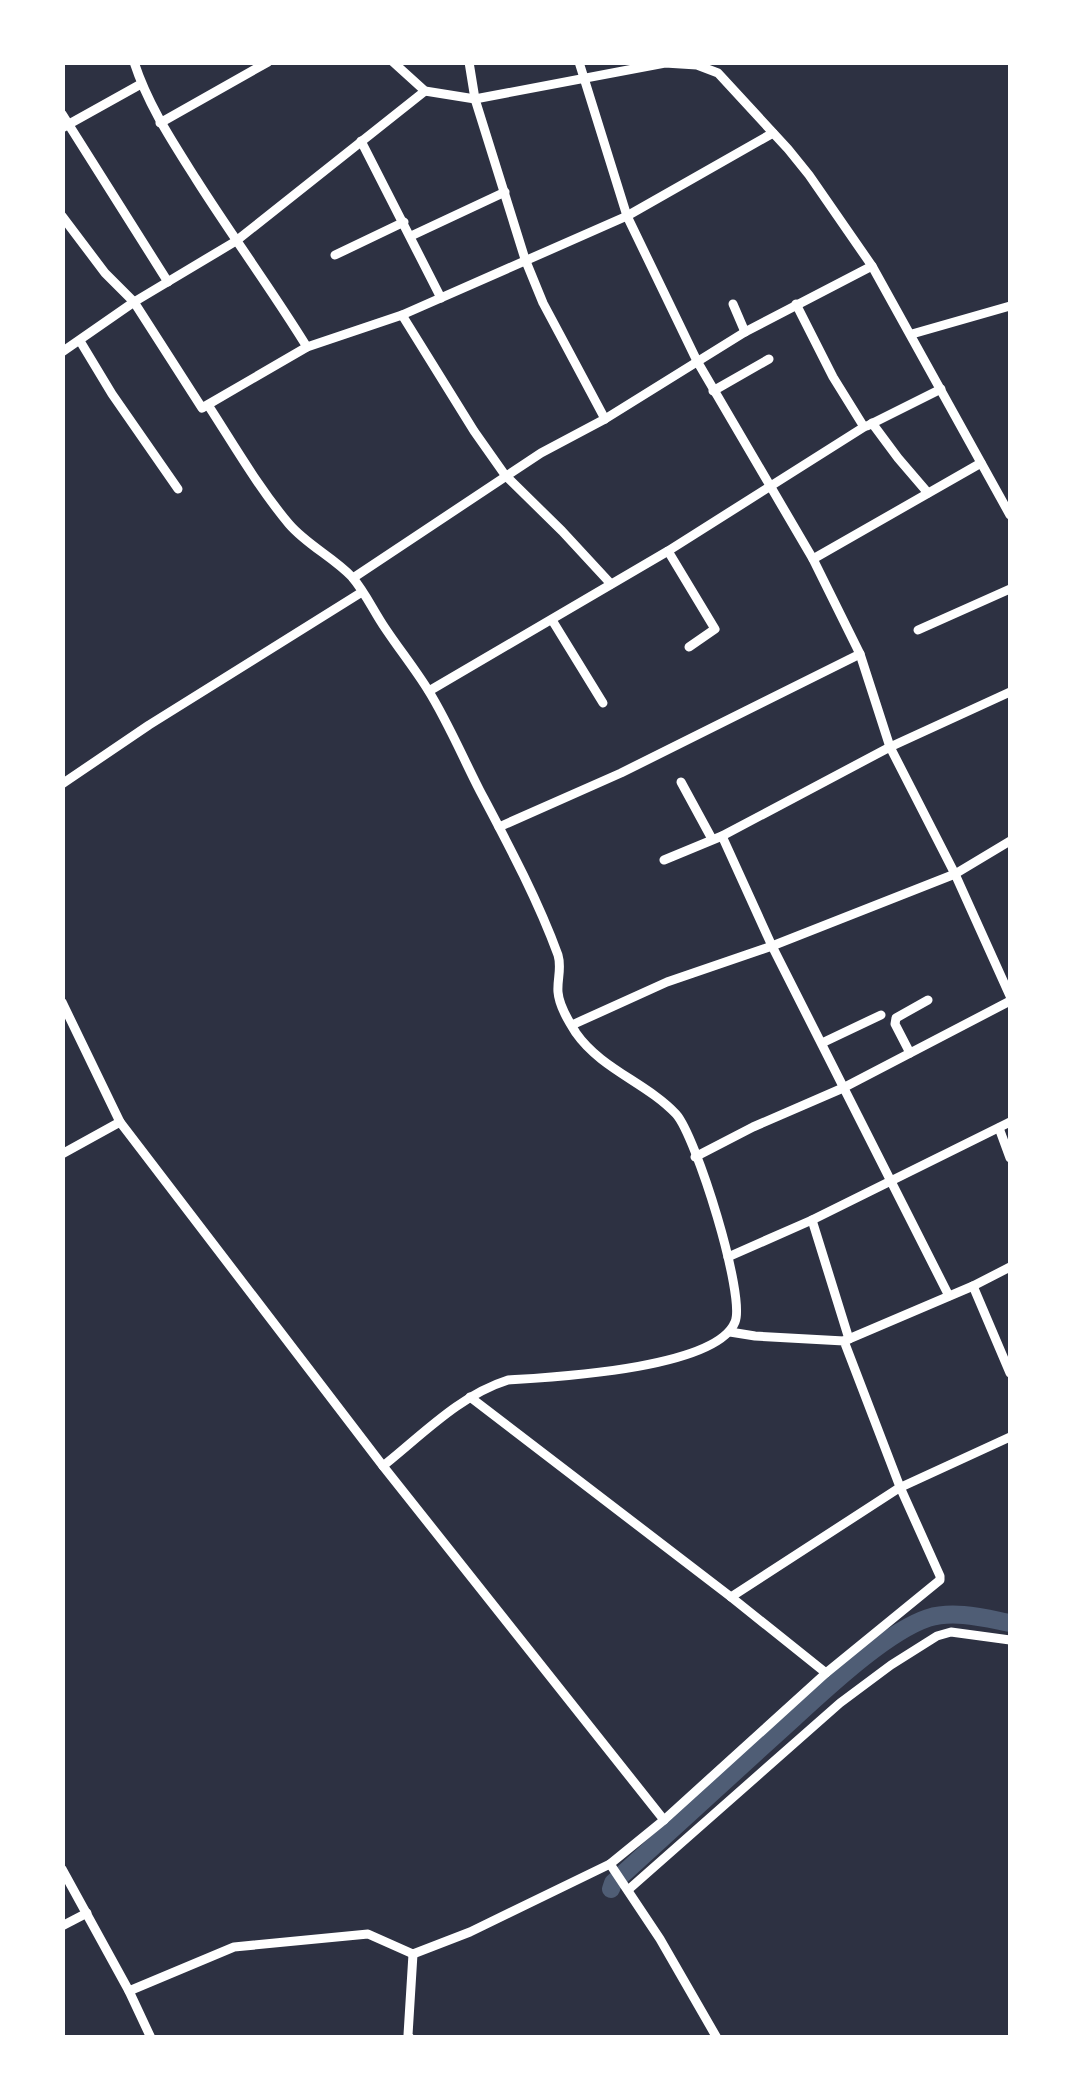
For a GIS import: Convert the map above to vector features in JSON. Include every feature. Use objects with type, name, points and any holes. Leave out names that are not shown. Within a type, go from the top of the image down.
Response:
[{"type":"street","points":[[134,62],[160,122],[308,347]]},
{"type":"street","points":[[160,122],[268,62]]},
{"type":"street","points":[[393,62],[424,91],[475,99],[665,63],[697,65],[718,73],[809,175],[872,266],[981,463],[1006,494],[1010,515]]},
{"type":"street","points":[[468,62],[475,99],[525,259],[605,419]]},
{"type":"street","points":[[579,62],[627,216],[713,391],[813,559],[860,654],[890,747],[955,874],[1010,999],[843,1088],[694,1158]]},
{"type":"street","points":[[66,126],[141,84]]},
{"type":"street","points":[[62,352],[134,302],[236,241],[424,91]]},
{"type":"street","points":[[62,114],[66,126],[168,282]]},
{"type":"street","points":[[62,216],[134,302],[202,408],[308,347],[402,316],[627,216],[773,133]]},
{"type":"street","points":[[361,141],[441,298]]},
{"type":"street","points":[[411,236],[505,192]]},
{"type":"street","points":[[335,256],[404,222]]},
{"type":"street","points":[[352,578],[504,475],[605,419],[745,332],[872,266]]},
{"type":"street","points":[[732,304],[745,332]]},
{"type":"street","points":[[796,304],[833,377],[868,425],[928,494]]},
{"type":"street","points":[[912,334],[1010,306]]},
{"type":"street","points":[[402,316],[504,475],[610,584]]},
{"type":"street","points":[[80,341],[178,489]]},
{"type":"street","points":[[713,391],[769,358]]},
{"type":"street","points":[[429,691],[668,551],[868,425],[942,389]]},
{"type":"street","points":[[208,405],[272,502],[302,538],[352,578],[429,691],[528,886],[560,960],[560,1002],[578,1036],[675,1113],[686,1130],[694,1158],[706,1179],[738,1304],[738,1315],[730,1332],[718,1342],[681,1356],[603,1372],[508,1380],[470,1396],[384,1466]]},
{"type":"street","points":[[813,559],[981,463]]},
{"type":"street","points":[[668,551],[716,630],[690,647]]},
{"type":"street","points":[[918,630],[1010,588]]},
{"type":"street","points":[[62,784],[362,592]]},
{"type":"street","points":[[552,620],[603,703]]},
{"type":"street","points":[[499,827],[621,773],[860,654]]},
{"type":"street","points":[[664,860],[1010,692]]},
{"type":"street","points":[[681,782],[717,837],[949,1296]]},
{"type":"street","points":[[572,1025],[667,982],[772,946],[955,874],[1010,841]]},
{"type":"street","points":[[910,1053],[895,1024],[896,1018],[928,1000]]},
{"type":"street","points":[[64,1008],[120,1122],[384,1466],[664,1820]]},
{"type":"street","points":[[822,1043],[880,1015]]},
{"type":"street","points":[[62,1154],[120,1122]]},
{"type":"street","points":[[728,1257],[1010,1122]]},
{"type":"street","points":[[999,1128],[1010,1158]]},
{"type":"street","points":[[130,1991],[234,1947],[368,1934],[413,1954],[470,1932],[610,1864],[826,1674],[938,1583],[940,1576],[900,1487],[847,1340],[812,1220]]},
{"type":"street","points":[[730,1332],[847,1340],[1010,1267]]},
{"type":"street","points":[[973,1286],[1010,1373]]},
{"type":"street","points":[[470,1396],[826,1674]]},
{"type":"street","points":[[730,1597],[900,1487],[1010,1437]]},
{"type":"street","points":[[628,1890],[840,1702],[891,1665],[937,1636],[951,1632],[1010,1640]]},
{"type":"street","points":[[610,1864],[689,1986],[717,2038]]},
{"type":"street","points":[[62,1868],[130,1991],[150,2038]]},
{"type":"street","points":[[62,1926],[86,1913]]},
{"type":"street","points":[[407,2037],[413,1954]]},
{"type":"waterway","points":[[611,1889],[613,1883],[823,1692],[894,1635],[938,1616],[1010,1623]]}]
